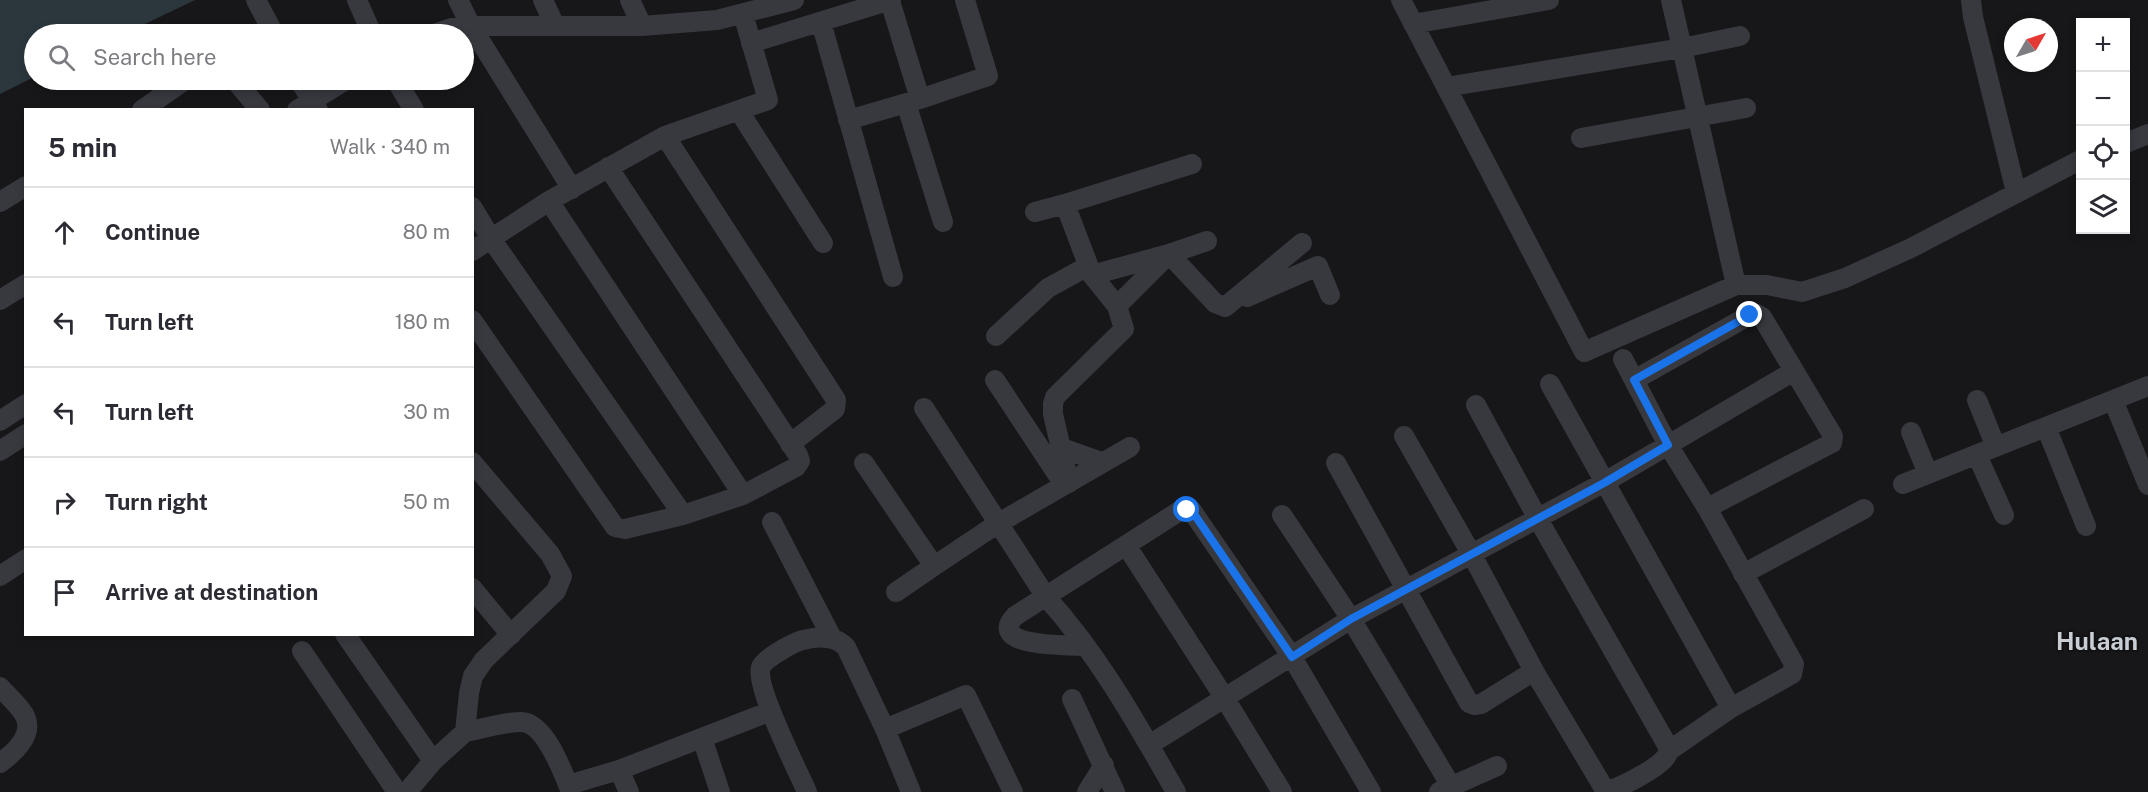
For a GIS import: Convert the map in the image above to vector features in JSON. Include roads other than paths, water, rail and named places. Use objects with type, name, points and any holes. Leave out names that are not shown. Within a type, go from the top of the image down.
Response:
[{"type":"street","points":[[256,0],[269,24]]},
{"type":"street","points":[[357,0],[368,24]]},
{"type":"street","points":[[458,0],[470,24]]},
{"type":"street","points":[[543,0],[555,26]]},
{"type":"street","points":[[630,0],[642,26]]},
{"type":"street","points":[[474,26],[642,26],[717,20],[733,10],[794,0]]},
{"type":"street","points":[[752,43],[890,0],[943,222]]},
{"type":"street","points":[[848,120],[988,76],[965,0]]},
{"type":"street","points":[[1401,0],[1584,352],[1736,285],[1767,285],[1802,292],[1834,282],[1909,249],[2076,162]]},
{"type":"street","points":[[1413,24],[1549,0]]},
{"type":"street","points":[[1671,0],[1736,285]]},
{"type":"street","points":[[1971,0],[1973,17],[2016,192]]},
{"type":"street","points":[[474,250],[549,201],[665,136],[768,100],[752,43],[733,10]]},
{"type":"street","points":[[821,22],[893,277]]},
{"type":"street","points":[[474,31],[572,189]]},
{"type":"street","points":[[1446,87],[1682,48],[1740,36]]},
{"type":"street","points":[[145,108],[171,90]]},
{"type":"street","points":[[243,90],[258,108]]},
{"type":"street","points":[[303,90],[309,106],[332,90]]},
{"type":"street","points":[[402,90],[413,108]]},
{"type":"street","points":[[1581,138],[1746,108]]},
{"type":"street","points":[[739,111],[823,243]]},
{"type":"street","points":[[2130,141],[2148,134]]},
{"type":"street","points":[[665,136],[836,400],[835,409],[790,444]]},
{"type":"street","points":[[1035,212],[1192,164]]},
{"type":"street","points":[[474,323],[615,527],[625,529],[683,515],[743,495],[796,467],[800,461],[790,444],[608,167]]},
{"type":"street","points":[[0,202],[24,187]]},
{"type":"street","points":[[549,201],[743,495]]},
{"type":"street","points":[[1065,204],[1090,270],[1117,306],[1124,329],[1055,397],[1053,404],[1056,430],[1067,484]]},
{"type":"street","points":[[474,210],[492,240],[683,515]]},
{"type":"street","points":[[996,336],[1048,288],[1090,270],[1169,254],[1207,241]]},
{"type":"street","points":[[1225,307],[1302,243]]},
{"type":"street","points":[[1117,306],[1169,254]]},
{"type":"street","points":[[1169,254],[1215,303],[1225,307],[1318,266],[1330,294]]},
{"type":"street","points":[[0,300],[24,285]]},
{"type":"street","points":[[1634,380],[1750,315],[1757,314],[1762,317],[1833,436],[1832,443],[1707,508]]},
{"type":"street","points":[[1404,436],[1472,555],[1534,671],[1605,790],[1611,790],[1640,776],[1665,759],[1670,750],[1731,708],[1792,674],[1794,670],[1794,664],[1707,508],[1668,445],[1623,359]]},
{"type":"street","points":[[1149,745],[1351,619],[1604,483],[1794,371]]},
{"type":"street","points":[[995,380],[1067,484]]},
{"type":"street","points":[[1550,384],[1731,708]]},
{"type":"street","points":[[1903,484],[2148,386]]},
{"type":"street","points":[[1977,400],[1996,447]]},
{"type":"street","points":[[2113,400],[2148,485]]},
{"type":"street","points":[[0,421],[24,405]]},
{"type":"street","points":[[1476,405],[1538,519],[1670,750]]},
{"type":"street","points":[[924,408],[1046,597],[1086,646],[1176,792]]},
{"type":"street","points":[[2046,427],[2086,526]]},
{"type":"street","points":[[1056,430],[1101,462]]},
{"type":"street","points":[[1911,432],[1928,474]]},
{"type":"street","points":[[0,451],[24,435]]},
{"type":"street","points":[[896,592],[997,524],[1130,447]]},
{"type":"street","points":[[1977,455],[2004,515]]},
{"type":"street","points":[[1336,462],[1400,594],[1469,702],[1474,705],[1481,704],[1534,671]]},
{"type":"street","points":[[864,463],[934,567]]},
{"type":"street","points":[[465,732],[473,675],[484,660],[556,591],[562,576],[550,554],[474,464]]},
{"type":"street","points":[[1743,574],[1864,509]]},
{"type":"street","points":[[1086,646],[1030,642],[1012,636],[1008,631],[1011,621],[1046,597],[1181,510],[1192,511],[1292,657],[1371,792]]},
{"type":"street","points":[[1282,515],[1351,619],[1445,789],[1497,766]]},
{"type":"street","points":[[772,522],[832,638]]},
{"type":"street","points":[[1126,545],[1282,792]]},
{"type":"street","points":[[0,576],[24,560]]},
{"type":"street","points":[[474,590],[511,635]]},
{"type":"street","points":[[346,636],[433,761]]},
{"type":"street","points":[[807,792],[771,711],[760,680],[761,668],[767,659],[801,640],[832,638],[839,640],[846,647],[885,729],[911,792]]},
{"type":"street","points":[[302,651],[397,792]]},
{"type":"street","points":[[0,687],[25,717],[26,734],[13,754],[0,763]]},
{"type":"street","points":[[885,729],[966,695],[1013,792]]},
{"type":"street","points":[[1072,699],[1115,792]]},
{"type":"street","points":[[407,792],[433,761],[465,732],[522,722],[534,725],[542,733],[570,789],[771,711]]},
{"type":"street","points":[[702,738],[720,792]]},
{"type":"street","points":[[1087,792],[1104,765]]},
{"type":"street","points":[[619,770],[629,792]]},
{"type":"district","name":"Hulaan","points":[[2097,641]]}]
